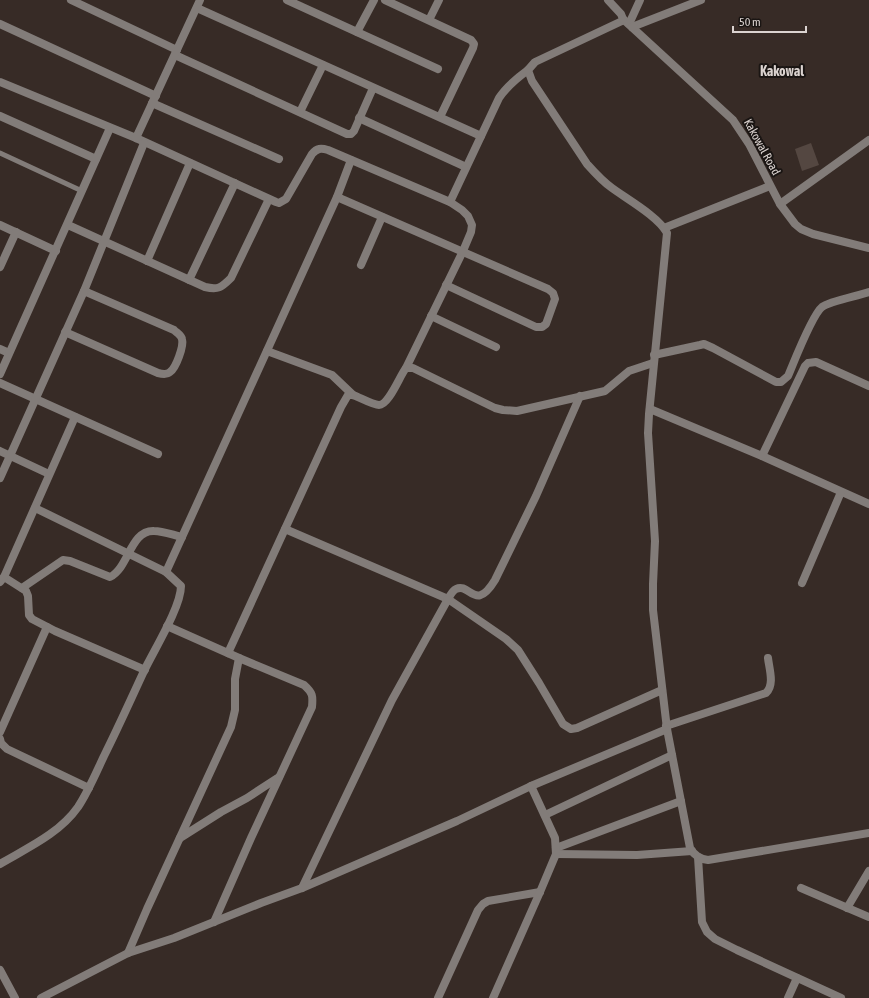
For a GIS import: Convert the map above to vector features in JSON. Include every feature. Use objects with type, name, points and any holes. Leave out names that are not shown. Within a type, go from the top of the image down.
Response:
[{"type":"street","points":[[71,0],[176,53],[347,134],[351,134],[354,131],[373,88]]},
{"type":"street","points":[[136,138],[200,0]]},
{"type":"street","points":[[287,0],[438,69]]},
{"type":"street","points":[[357,32],[374,0]]},
{"type":"street","points":[[385,0],[471,40],[474,44],[440,117]]},
{"type":"street","points":[[429,20],[439,0]]},
{"type":"street","points":[[628,23],[640,0]]},
{"type":"street","points":[[450,202],[504,91],[535,62],[618,23],[628,23],[699,0]]},
{"type":"street","name":"Kakowal Road","points":[[611,3],[628,23],[733,120],[749,144],[780,204],[795,224],[801,229],[813,234],[869,248]]},
{"type":"street","points":[[197,8],[481,136]]},
{"type":"street","points":[[0,24],[154,100],[279,159]]},
{"type":"street","points":[[300,112],[323,65]]},
{"type":"street","points":[[528,70],[532,82],[587,164],[610,187],[660,222],[667,233],[648,433],[655,541],[653,584],[654,610],[666,727],[681,801],[695,854],[702,922],[707,932],[715,938],[737,950],[841,998]]},
{"type":"street","points":[[0,82],[136,138],[144,143],[279,203],[286,199],[312,154],[321,148],[450,202],[468,216],[472,225],[471,232],[463,251],[406,368],[401,374],[388,400],[384,404],[379,405],[353,395],[332,375],[267,351]]},
{"type":"street","points":[[0,116],[96,159]]},
{"type":"street","points":[[359,118],[466,167]]},
{"type":"street","points":[[0,374],[68,226],[110,128]]},
{"type":"street","points":[[780,204],[869,140]]},
{"type":"street","points":[[0,478],[84,291],[144,143]]},
{"type":"street","points":[[166,572],[352,160]]},
{"type":"street","points":[[147,261],[190,163]]},
{"type":"street","points":[[189,280],[235,183]]},
{"type":"street","points":[[664,228],[770,186]]},
{"type":"street","points":[[336,197],[548,289],[553,293],[555,299],[546,324],[542,327],[536,327],[446,285]]},
{"type":"street","points":[[68,226],[189,280],[214,289],[223,287],[231,278],[269,199]]},
{"type":"street","points":[[361,265],[382,217]]},
{"type":"street","points":[[0,225],[56,250]]},
{"type":"street","points":[[0,267],[16,232]]},
{"type":"street","points":[[65,332],[158,373],[165,374],[170,372],[174,367],[182,348],[183,340],[180,334],[84,291]]},
{"type":"street","points":[[406,368],[413,368],[496,408],[517,411],[605,391],[629,371],[654,359],[704,344],[776,382],[781,382],[788,376],[812,321],[818,311],[825,305],[869,292]]},
{"type":"street","points":[[431,316],[496,347]]},
{"type":"street","points":[[0,349],[9,353]]},
{"type":"street","points":[[762,456],[804,366],[808,363],[816,362],[869,386]]},
{"type":"street","points":[[0,383],[158,454]]},
{"type":"street","points":[[228,653],[345,400],[348,395],[353,395]]},
{"type":"street","points":[[302,888],[392,700],[453,591],[461,588],[477,595],[481,595],[489,589],[536,496],[580,396]]},
{"type":"street","points":[[650,409],[762,456],[869,504]]},
{"type":"street","points":[[75,417],[2,579],[22,588],[28,596],[29,615],[32,619],[47,628],[144,670]]},
{"type":"street","points":[[0,452],[49,474]]},
{"type":"street","points":[[802,584],[841,492]]},
{"type":"street","points":[[0,864],[43,839],[61,826],[78,808],[89,788],[144,670],[167,626],[181,593],[181,586],[166,572],[35,508]]},
{"type":"street","points":[[286,529],[448,599],[506,639],[518,650],[563,724],[567,728],[577,728],[662,690]]},
{"type":"street","points":[[22,588],[63,560],[70,561],[110,577],[115,575],[119,570],[138,537],[150,531],[156,531],[182,537]]},
{"type":"street","points":[[167,626],[304,686],[310,690],[313,696],[312,707],[214,922]]},
{"type":"street","points":[[0,732],[47,628]]},
{"type":"street","points":[[128,953],[231,727],[235,710],[235,679],[238,658]]},
{"type":"street","points":[[41,998],[128,953],[302,888],[457,821],[531,786],[666,727],[763,696],[770,688],[771,683],[768,658]]},
{"type":"street","points":[[0,739],[1,744],[7,749],[89,788]]},
{"type":"street","points":[[544,815],[672,755]]},
{"type":"street","points":[[180,838],[221,812],[247,798],[280,776]]},
{"type":"street","points":[[492,998],[540,892],[556,851],[555,838],[531,786]]},
{"type":"street","points":[[556,851],[681,801]]},
{"type":"street","points":[[556,851],[637,855],[695,854],[702,859],[708,860],[869,833]]},
{"type":"street","points":[[847,908],[869,871]]},
{"type":"street","points":[[801,888],[869,918]]},
{"type":"street","points":[[438,998],[478,910],[483,904],[494,900],[540,892]]},
{"type":"street","points":[[0,970],[15,998]]},
{"type":"street","points":[[788,998],[797,978]]},
{"type":"lane","points":[[0,153],[82,191]]},
{"type":"building","points":[[811,143],[819,165],[802,171],[795,149]]},
{"type":"district","name":"Kakowal","points":[[782,71]]}]
